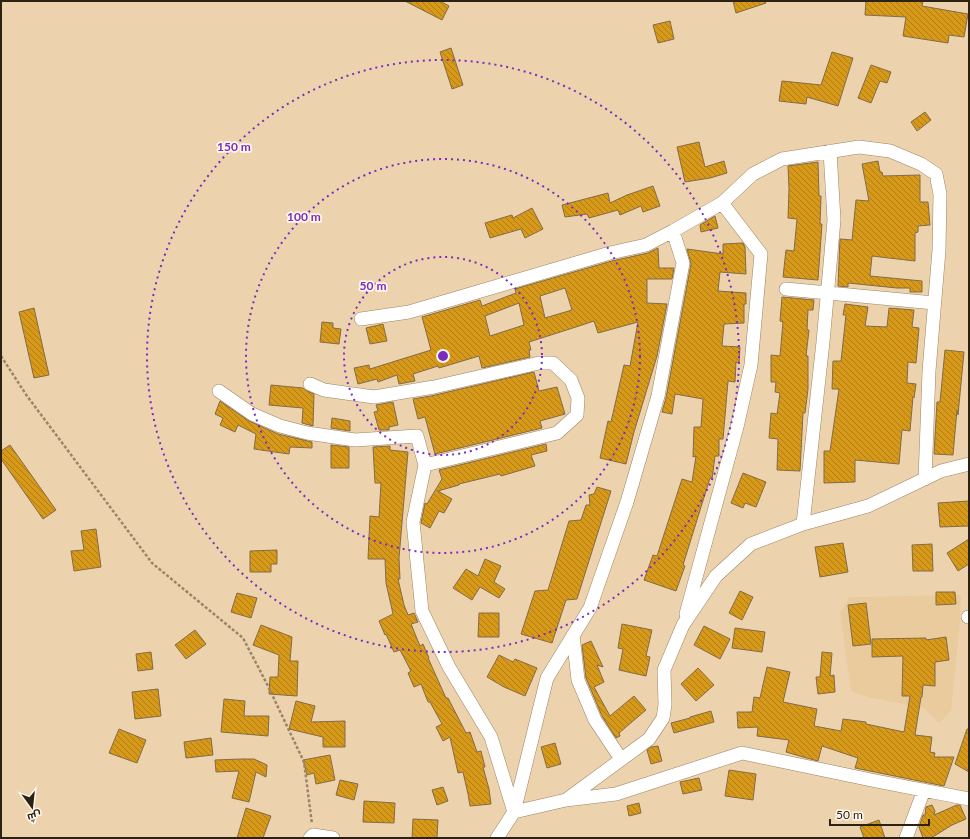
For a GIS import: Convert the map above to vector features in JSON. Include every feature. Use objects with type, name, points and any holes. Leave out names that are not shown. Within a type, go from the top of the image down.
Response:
[{"type":"street","points":[[361,320],[409,312],[610,253],[646,245],[722,203],[753,174],[782,159],[859,147],[890,151],[921,164],[936,174],[940,194],[939,250],[929,371],[925,479]]},
{"type":"street","points":[[803,524],[834,220],[830,152]]},
{"type":"street","points":[[566,800],[649,738],[662,718],[665,706],[664,670],[683,625],[737,427],[751,365],[762,254],[722,203]]},
{"type":"street","points":[[497,838],[514,812],[547,678],[590,608],[627,502],[658,396],[683,263],[673,231]]},
{"type":"street","points":[[786,289],[934,303]]},
{"type":"street","points":[[310,384],[324,390],[374,397],[434,387],[539,363],[553,363],[571,380],[578,398],[577,415],[557,433],[426,465]]},
{"type":"street","points":[[219,391],[252,414],[280,426],[307,433],[355,440],[417,436],[426,465],[413,522],[422,611],[449,667],[491,737],[514,812]]},
{"type":"street","points":[[683,625],[716,576],[751,544],[803,524],[868,506],[941,471],[969,464]]},
{"type":"street","points":[[574,635],[578,680],[595,720],[622,759]]},
{"type":"street","points":[[514,812],[566,800],[616,794],[742,753],[969,799]]},
{"type":"street","points":[[906,838],[924,790]]},
{"type":"street","points":[[312,836],[333,838]]},
{"type":"path","points":[[1,356],[27,396],[152,563],[243,638],[267,684],[304,762],[312,836]]},
{"type":"shaded area","points":[[961,595],[960,621],[951,711],[939,723],[924,708],[867,697],[851,691],[840,613],[849,597]]},
{"type":"building","points":[[405,1],[440,1],[449,6],[442,20]]},
{"type":"building","points":[[733,1],[765,1],[766,3],[736,13]]},
{"type":"building","points":[[866,1],[923,1],[922,6],[968,14],[964,37],[949,35],[948,43],[903,36],[906,17],[865,15]]},
{"type":"building","points":[[670,21],[674,39],[658,43],[653,25]]},
{"type":"building","points":[[451,48],[463,85],[452,89],[440,52]]},
{"type":"building","points":[[832,52],[853,58],[838,106],[807,97],[806,104],[779,101],[782,81],[821,85]]},
{"type":"building","points":[[871,65],[891,72],[887,83],[880,81],[871,103],[858,98]]},
{"type":"building","points":[[925,112],[931,120],[917,131],[911,122]]},
{"type":"building","points":[[699,142],[705,167],[724,161],[727,173],[710,178],[685,182],[677,147]]},
{"type":"building","points":[[878,161],[880,172],[882,172],[883,176],[920,175],[920,202],[928,202],[930,225],[918,226],[918,232],[915,233],[915,261],[872,256],[870,276],[922,281],[922,292],[910,292],[910,288],[848,283],[848,287],[838,286],[840,239],[852,240],[856,200],[869,201],[862,164]]},
{"type":"building","points":[[818,162],[819,196],[821,196],[820,224],[822,224],[818,280],[783,277],[786,250],[794,251],[797,219],[788,218],[788,166]]},
{"type":"building","points":[[653,186],[660,206],[643,212],[641,206],[620,215],[618,210],[589,218],[587,214],[565,217],[562,205],[608,193],[610,203]]},
{"type":"building","points":[[532,208],[543,229],[525,238],[521,229],[490,238],[485,223],[512,215],[513,218]]},
{"type":"building","points":[[715,216],[718,228],[701,232],[700,225]]},
{"type":"building","points":[[743,243],[745,247],[746,274],[720,272],[718,291],[746,293],[746,304],[744,304],[744,323],[724,324],[722,346],[740,347],[739,363],[736,362],[735,382],[728,381],[723,439],[719,439],[719,456],[715,456],[712,479],[710,478],[683,565],[685,566],[676,591],[644,580],[653,555],[657,556],[682,479],[692,482],[696,456],[693,457],[694,427],[701,427],[703,399],[675,394],[672,414],[662,412],[666,398],[691,264],[687,249],[723,254],[723,244]]},
{"type":"building","points":[[658,248],[659,268],[674,268],[672,279],[647,279],[647,303],[667,304],[657,356],[626,464],[600,458],[608,421],[611,422],[624,365],[630,366],[638,322],[598,333],[594,321],[529,342],[531,350],[529,350],[530,357],[482,368],[479,356],[413,374],[415,381],[399,384],[397,375],[378,382],[377,379],[358,384],[354,368],[369,365],[370,369],[431,350],[422,317],[480,300],[482,306],[516,293],[515,289],[612,261],[648,253]],"holes":[[[565,288],[572,310],[545,318],[540,296]],[[519,303],[524,325],[490,336],[485,316]]]},
{"type":"building","points":[[782,297],[814,300],[813,310],[808,310],[807,330],[809,330],[806,356],[808,356],[808,389],[805,413],[803,413],[800,471],[777,470],[778,439],[769,438],[771,413],[777,414],[780,393],[775,392],[776,382],[771,382],[771,355],[780,356],[783,322],[780,321]]},
{"type":"building","points":[[845,304],[868,307],[865,326],[887,327],[889,308],[914,310],[912,327],[919,328],[916,363],[908,362],[907,383],[916,384],[914,398],[913,397],[910,431],[902,430],[899,464],[855,460],[855,482],[824,483],[824,451],[830,451],[839,389],[832,389],[833,361],[841,361],[846,315],[843,315]]},
{"type":"building","points":[[34,308],[49,375],[34,378],[19,312]]},
{"type":"building","points":[[322,322],[333,323],[333,328],[341,329],[339,344],[320,342]]},
{"type":"building","points":[[383,324],[387,341],[370,344],[366,328]]},
{"type":"building","points":[[945,350],[964,352],[953,455],[934,454],[937,402],[940,402]]},
{"type":"building","points":[[534,372],[539,391],[557,387],[565,414],[540,421],[542,428],[435,454],[425,417],[418,419],[413,399]]},
{"type":"building","points":[[271,385],[303,388],[314,394],[313,426],[302,423],[303,408],[269,405]]},
{"type":"building","points":[[220,401],[249,421],[278,434],[312,442],[312,448],[290,447],[289,454],[254,449],[256,434],[238,425],[235,432],[220,425],[223,418],[215,414]]},
{"type":"building","points":[[393,402],[398,425],[389,427],[389,430],[379,430],[374,412],[378,411],[376,405]]},
{"type":"building","points":[[332,418],[350,421],[350,431],[331,428]]},
{"type":"building","points":[[546,444],[547,451],[531,455],[535,466],[501,476],[500,474],[459,484],[438,491],[452,499],[444,513],[439,511],[430,528],[421,523],[425,503],[427,504],[442,479],[439,470]]},
{"type":"building","points":[[10,445],[56,510],[43,519],[1,459],[1,451]]},
{"type":"building","points":[[331,445],[349,447],[349,468],[331,468]]},
{"type":"building","points":[[390,446],[390,450],[408,452],[399,558],[400,579],[398,579],[404,605],[408,615],[414,613],[418,622],[411,624],[420,646],[423,644],[446,698],[448,698],[466,733],[470,732],[477,752],[481,751],[491,804],[470,806],[463,772],[458,773],[450,737],[443,741],[436,727],[442,724],[430,702],[428,702],[421,684],[414,687],[408,673],[411,671],[400,650],[394,652],[379,621],[393,614],[386,583],[385,559],[368,559],[370,516],[379,517],[381,483],[375,483],[373,447]]},
{"type":"building","points":[[743,473],[766,482],[756,507],[745,503],[743,508],[731,503]]},
{"type":"building","points":[[597,487],[611,491],[577,599],[566,600],[552,643],[521,634],[535,591],[548,590],[569,521],[581,520],[586,505],[590,505],[589,495],[594,494]]},
{"type":"building","points":[[969,501],[969,526],[940,527],[938,503]]},
{"type":"building","points":[[96,529],[101,567],[74,571],[71,551],[84,550],[81,531]]},
{"type":"building","points":[[969,539],[969,564],[958,571],[947,553]]},
{"type":"building","points":[[843,543],[848,572],[820,577],[815,547]]},
{"type":"building","points":[[932,544],[933,571],[913,571],[912,545]]},
{"type":"building","points":[[277,550],[277,564],[271,564],[271,572],[250,572],[250,551]]},
{"type":"building","points":[[485,559],[501,566],[494,582],[505,589],[499,598],[480,587],[472,600],[453,588],[466,569],[478,576]]},
{"type":"building","points":[[740,591],[753,597],[742,620],[729,613]]},
{"type":"building","points":[[936,592],[955,592],[956,604],[936,605]]},
{"type":"building","points":[[237,593],[257,598],[251,618],[231,612]]},
{"type":"building","points":[[866,603],[871,644],[853,646],[848,605]]},
{"type":"building","points":[[479,613],[499,613],[499,637],[478,637]]},
{"type":"building","points":[[622,624],[652,630],[646,656],[650,657],[646,676],[619,670],[623,649],[618,648]]},
{"type":"building","points":[[261,625],[292,637],[290,661],[298,661],[297,696],[269,694],[270,677],[278,677],[279,655],[253,645]]},
{"type":"building","points":[[704,626],[730,639],[720,659],[694,645]]},
{"type":"building","points":[[735,628],[765,632],[762,652],[732,648]]},
{"type":"building","points":[[195,630],[206,644],[186,659],[175,645]]},
{"type":"building","points":[[946,637],[949,660],[935,662],[935,686],[923,685],[915,735],[932,737],[930,752],[935,753],[934,757],[954,757],[944,786],[855,768],[858,758],[822,746],[818,761],[803,757],[786,752],[789,740],[757,736],[758,727],[738,728],[737,712],[752,712],[754,697],[760,698],[767,667],[790,672],[783,702],[817,709],[814,726],[841,731],[843,719],[866,722],[866,724],[904,732],[910,696],[902,696],[903,656],[872,657],[872,639],[926,638],[926,640]]},
{"type":"building","points":[[591,641],[603,667],[597,665],[604,682],[594,687],[610,716],[634,696],[646,710],[619,733],[620,736],[616,738],[602,716],[586,678],[582,645]]},
{"type":"building","points":[[151,652],[153,669],[138,671],[136,654]]},
{"type":"building","points":[[822,652],[832,653],[830,676],[834,675],[835,692],[818,694],[816,677],[820,677]]},
{"type":"building","points":[[499,655],[513,662],[515,659],[537,668],[525,696],[504,687],[487,677]]},
{"type":"building","points":[[698,668],[714,685],[696,701],[681,684]]},
{"type":"building","points":[[158,689],[161,716],[135,719],[132,692]]},
{"type":"building","points":[[224,699],[245,701],[244,716],[269,716],[268,736],[221,732]]},
{"type":"building","points":[[296,701],[315,706],[311,722],[345,721],[345,747],[323,747],[323,737],[289,729]]},
{"type":"building","points":[[711,711],[714,722],[674,733],[671,723]]},
{"type":"building","points":[[119,729],[146,740],[137,763],[109,753]]},
{"type":"building","points":[[967,729],[969,729],[969,772],[955,764]]},
{"type":"building","points":[[211,738],[213,755],[186,758],[184,742]]},
{"type":"building","points":[[555,743],[561,764],[547,768],[541,747]]},
{"type":"building","points":[[658,746],[662,761],[651,764],[647,750],[651,747]]},
{"type":"building","points":[[330,755],[335,780],[316,784],[314,773],[307,775],[303,760]]},
{"type":"building","points":[[254,759],[267,765],[266,777],[256,772],[249,802],[232,798],[239,771],[216,772],[215,760]]},
{"type":"building","points":[[729,770],[756,774],[753,800],[725,796]]},
{"type":"building","points":[[699,778],[702,790],[683,794],[680,782]]},
{"type":"building","points":[[340,780],[358,784],[354,800],[336,795]]},
{"type":"building","points":[[443,787],[448,801],[437,805],[432,790]]},
{"type":"building","points":[[364,801],[395,803],[394,823],[363,822]]},
{"type":"building","points":[[639,803],[641,813],[629,816],[627,806]]},
{"type":"building","points":[[932,805],[935,811],[934,815],[960,805],[966,819],[952,825],[931,838],[923,838],[919,827],[923,815],[925,815],[926,807]]},
{"type":"building","points":[[246,808],[271,816],[263,838],[237,838]]},
{"type":"building","points":[[413,819],[438,820],[437,838],[412,838]]},
{"type":"building","points":[[879,820],[885,838],[864,838],[860,827]]}]
